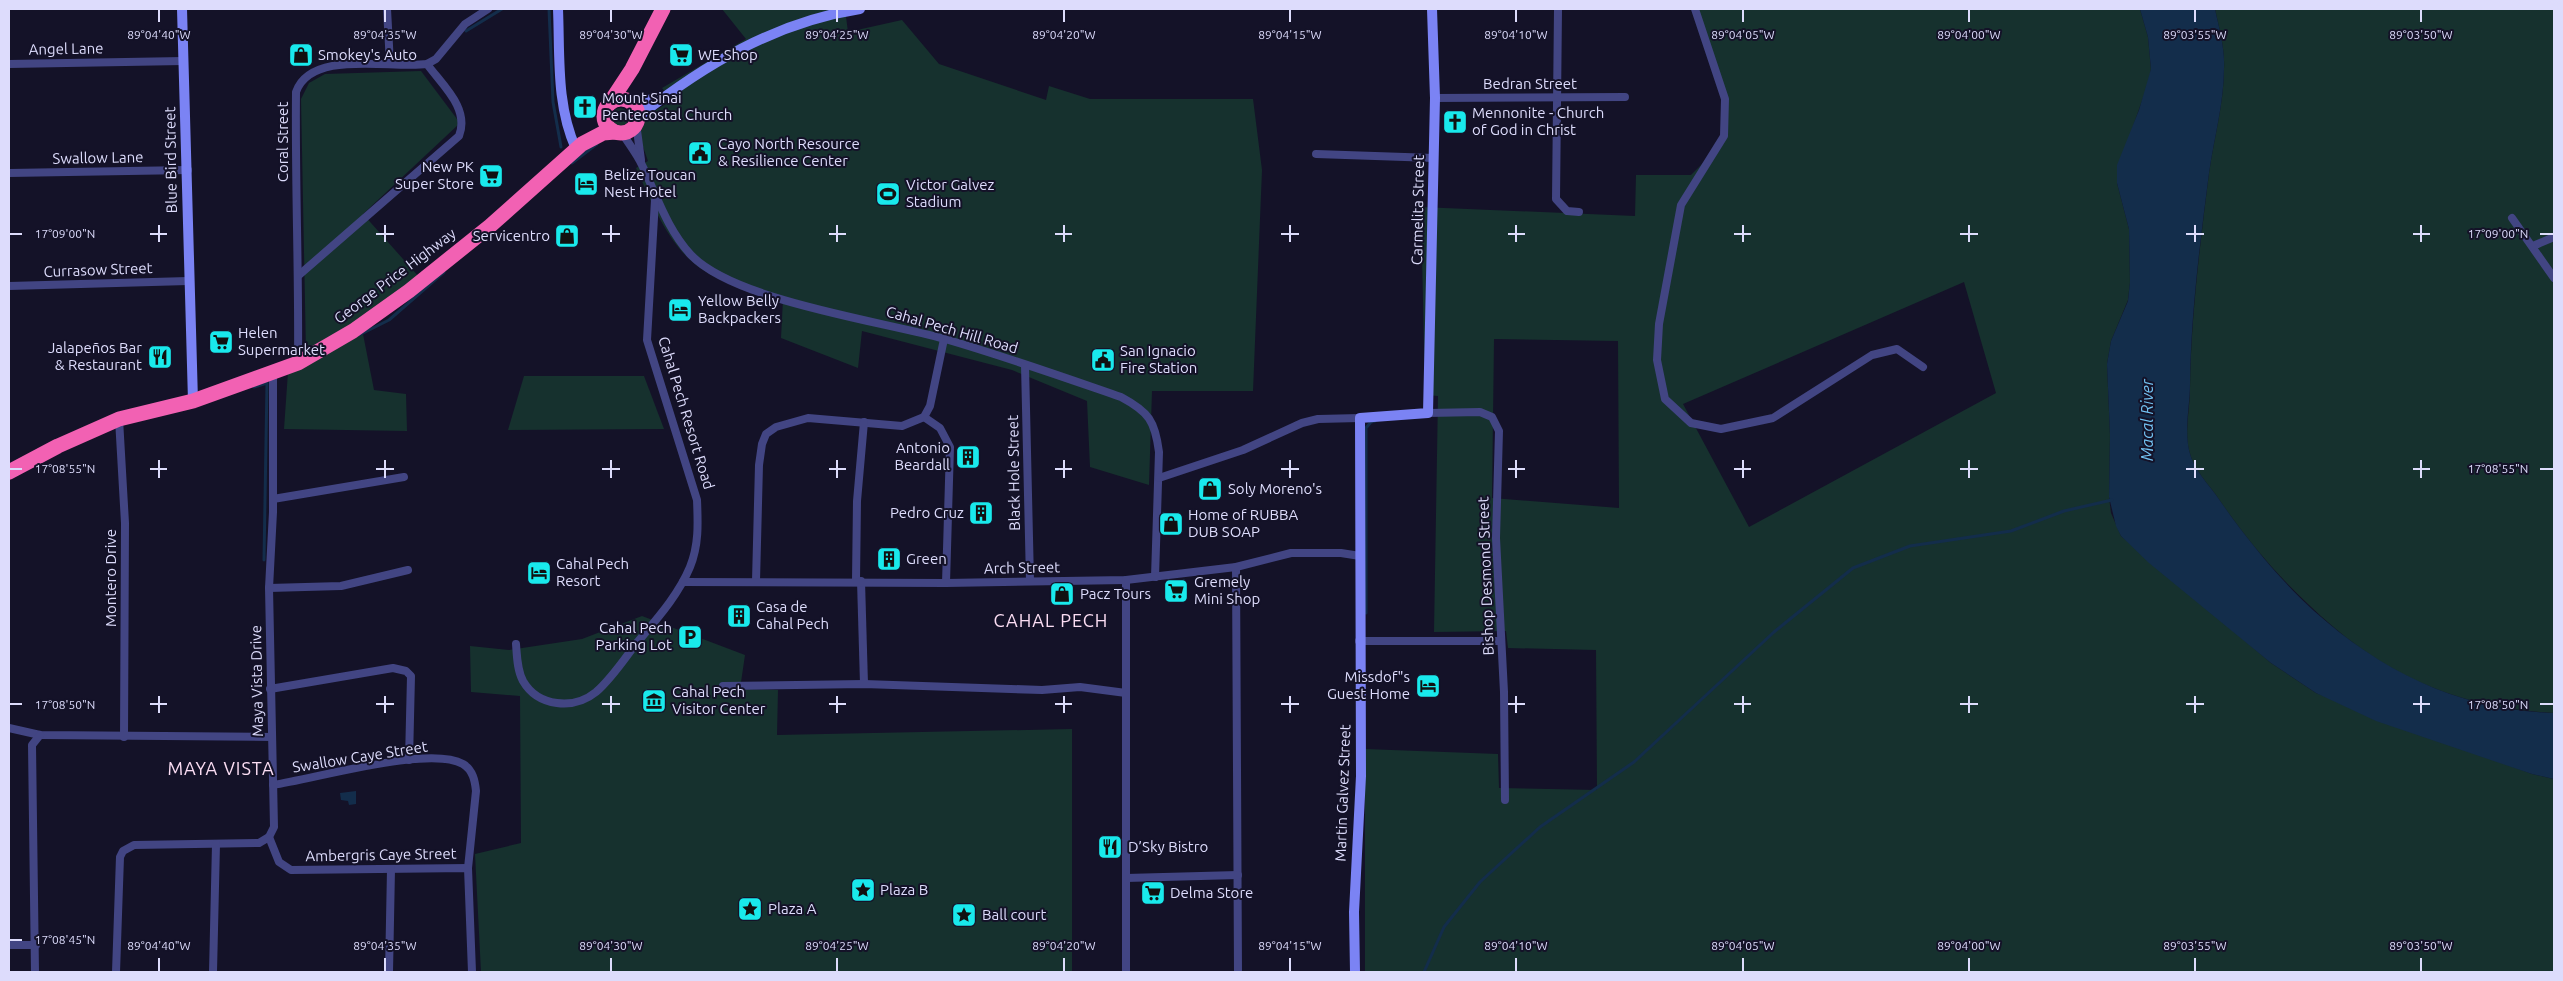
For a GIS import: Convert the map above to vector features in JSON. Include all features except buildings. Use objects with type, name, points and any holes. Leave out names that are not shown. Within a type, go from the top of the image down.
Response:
[{"type":"highway","name":"George Price Highway","points":[[9,472],[58,446],[119,419],[193,401],[298,363],[353,331],[409,291],[490,226],[579,146],[632,69],[663,9]]},
{"type":"highway","points":[[632,69],[629,88],[635,112],[633,128],[618,133],[605,122],[608,106],[620,99],[635,112]]},
{"type":"highway","name":"George Price Highway","points":[[579,146],[604,133],[618,133]]},
{"type":"street","name":"Blue Bird Street","points":[[182,9],[188,170],[188,281],[193,401]]},
{"type":"street","points":[[387,9],[390,64]]},
{"type":"street","points":[[299,275],[459,136],[462,127],[462,116],[458,106],[427,64],[436,59],[465,24],[488,9]]},
{"type":"street","points":[[558,9],[563,114],[567,129],[579,146]]},
{"type":"street","points":[[635,112],[723,58],[761,39],[812,19],[860,9]]},
{"type":"street","name":"Carmelita Street","points":[[1428,413],[1435,98],[1432,9]]},
{"type":"street","points":[[1558,9],[1556,199],[1567,211],[1579,212]]},
{"type":"street","points":[[1696,9],[1725,100],[1724,136],[1681,205],[1659,324],[1657,360],[1665,399],[1691,423],[1721,429],[1773,418],[1872,354],[1897,349],[1923,367]]},
{"type":"street","name":"Angel Lane","points":[[9,64],[183,61]]},
{"type":"street","name":"Coral Street","points":[[298,363],[299,275],[295,153],[296,92],[305,76],[324,68],[427,64]]},
{"type":"street","name":"Bedran Street","points":[[1435,98],[1625,97]]},
{"type":"street","name":"Cahal Pech Hill Road","points":[[635,112],[642,164],[667,221],[692,255],[726,278],[778,297],[944,339],[1121,397],[1139,407],[1151,419],[1156,434],[1159,478],[1155,577]]},
{"type":"street","name":"Cahal Pech Hill Road","points":[[618,133],[642,164]]},
{"type":"street","points":[[1316,154],[1434,158]]},
{"type":"street","name":"Swallow Lane","points":[[9,173],[188,170]]},
{"type":"street","name":"Cahal Pech Resort Road","points":[[516,644],[518,668],[523,681],[531,691],[543,700],[556,704],[570,704],[583,700],[595,693],[610,678],[683,582],[696,544],[697,500],[647,340],[656,198]]},
{"type":"street","points":[[2512,218],[2554,278]]},
{"type":"street","points":[[2533,246],[2554,237]]},
{"type":"street","name":"Currasow Street","points":[[9,286],[188,281]]},
{"type":"street","points":[[756,581],[759,465],[766,434],[776,427],[808,418],[902,426],[924,417],[930,406],[944,339]]},
{"type":"street","name":"Black Hole Street","points":[[1025,365],[1030,582]]},
{"type":"street","name":"Maya Vista Drive","points":[[269,837],[274,827],[269,588],[273,499],[273,372]]},
{"type":"street","name":"Bishop Desmond Street","points":[[1428,413],[1480,412],[1492,417],[1499,431],[1496,538],[1505,800]]},
{"type":"street","points":[[1159,478],[1243,450],[1302,423],[1318,419],[1428,413]]},
{"type":"street","points":[[924,417],[940,428],[950,447],[946,583]]},
{"type":"street","name":"Martin Galvez Street","points":[[1355,972],[1354,912],[1361,776],[1359,641],[1360,418]]},
{"type":"street","name":"Montero Drive","points":[[119,419],[126,523],[124,737]]},
{"type":"street","points":[[864,422],[857,501],[858,581],[864,684]]},
{"type":"street","points":[[273,499],[404,477]]},
{"type":"street","name":"Arch Street","points":[[683,582],[858,581],[946,583],[1126,580],[1236,567],[1292,553],[1340,553],[1360,556]]},
{"type":"street","points":[[1236,567],[1238,972]]},
{"type":"street","points":[[269,588],[341,586],[408,570]]},
{"type":"street","points":[[1126,580],[1126,972]]},
{"type":"street","points":[[1359,641],[1501,641]]},
{"type":"street","points":[[270,689],[393,668],[406,671],[411,676],[409,760]]},
{"type":"street","points":[[723,686],[864,684],[1042,690],[1080,687],[1126,693]]},
{"type":"street","points":[[9,728],[40,736],[272,737]]},
{"type":"street","points":[[35,972],[32,745],[40,736]]},
{"type":"street","name":"Swallow Caye Street","points":[[273,785],[409,760],[454,760],[465,765],[471,772],[476,791],[468,868]]},
{"type":"street","points":[[116,972],[120,857],[123,851],[134,845],[259,843],[269,837]]},
{"type":"street","name":"Ambergris Caye Street","points":[[269,837],[279,862],[292,870],[468,868],[472,972]]},
{"type":"street","points":[[213,972],[216,844]]},
{"type":"street","points":[[388,972],[391,868]]},
{"type":"street","points":[[1126,878],[1238,875]]},
{"type":"street","points":[[9,945],[36,945]]},
{"type":"green space","points":[[722,9],[845,9],[848,32],[902,20],[939,64],[1046,100],[1049,86],[1090,99],[1253,99],[1262,170],[1253,391],[1152,391],[1149,485],[1090,467],[1087,401],[1012,370],[862,331],[858,368],[781,338],[783,299],[742,288],[712,276],[691,261],[680,250],[663,224],[636,168],[648,161],[642,144],[640,128],[653,112],[672,100],[662,88],[746,39]]},
{"type":"green space","points":[[1696,9],[2140,9],[2148,37],[2151,69],[2149,81],[2132,129],[2117,183],[2129,229],[2130,282],[2128,300],[2111,341],[2107,364],[2110,435],[2109,497],[2111,513],[2121,536],[2271,663],[2316,693],[2532,774],[2554,779],[2554,972],[1365,972],[1365,749],[1498,754],[1499,788],[1597,790],[1596,650],[1508,648],[1506,631],[1434,632],[1438,396],[1425,395],[1421,207],[1635,216],[1636,175],[1691,175],[1720,146],[1723,99]],"holes":[[[1964,282],[1996,393],[1749,527],[1683,404]],[[1494,339],[1618,341],[1619,508],[1492,498]]]},
{"type":"green space","points":[[2215,9],[2554,9],[2554,713],[2518,710],[2484,704],[2451,695],[2420,682],[2362,649],[2308,604],[2271,566],[2237,524],[2193,462],[2187,440],[2187,432],[2194,307],[2209,173],[2224,81],[2224,53]]},
{"type":"green space","points":[[421,71],[460,123],[363,214],[419,277],[363,319],[306,353],[301,99],[309,83],[325,74]]},
{"type":"green space","points":[[616,108],[624,108],[629,113],[627,124],[616,126],[611,121],[611,113]]},
{"type":"green space","points":[[363,334],[374,390],[406,394],[407,431],[284,429],[288,372]]},
{"type":"green space","points":[[524,376],[644,376],[664,429],[508,430]]},
{"type":"green space","points":[[642,616],[745,655],[740,689],[778,690],[777,735],[1072,729],[1072,972],[481,972],[475,854],[521,843],[520,696],[471,692],[470,646],[509,650],[582,639]]},
{"type":"water","name":"Macal River","points":[[2140,9],[2215,9],[2224,53],[2224,81],[2211,160],[2196,278],[2192,330],[2187,439],[2191,457],[2196,467],[2250,541],[2274,570],[2314,611],[2368,653],[2396,670],[2455,696],[2487,705],[2554,713],[2554,779],[2532,774],[2376,721],[2316,693],[2271,663],[2149,563],[2121,536],[2116,526],[2109,497],[2110,435],[2107,364],[2111,341],[2128,301],[2130,282],[2129,229],[2117,183],[2117,165],[2139,110],[2151,69],[2148,37]]},
{"type":"water","points":[[356,791],[356,804],[349,805],[348,801],[341,800],[340,793]]},
{"type":"waterway","points":[[466,31],[502,9]]},
{"type":"waterway","points":[[549,9],[553,102],[561,147]]},
{"type":"waterway","points":[[572,163],[597,144]]},
{"type":"waterway","points":[[359,335],[389,320],[444,272]]},
{"type":"waterway","points":[[254,387],[267,383],[264,560]]},
{"type":"waterway","points":[[1366,613],[1366,428],[1371,422],[1375,421]]},
{"type":"waterway","points":[[1424,972],[1444,927],[1480,882],[1540,827],[1634,762],[1774,632],[1853,568],[1910,546],[2011,531],[2064,511],[2112,500]]},
{"type":"place","name":"Smokey's Auto","points":[[301,55]]},
{"type":"place","name":"WE Shop","points":[[681,55]]},
{"type":"place","name":"Mount Sinai Pentecostal Church","points":[[585,107]]},
{"type":"place","name":"Mennonite - Church of God in Christ","points":[[1455,122]]},
{"type":"place","name":"Cayo North Resource & Resilience Center","points":[[700,153]]},
{"type":"place","name":"New PK Super Store","points":[[491,176]]},
{"type":"place","name":"Belize Toucan Nest Hotel","points":[[586,184]]},
{"type":"place","name":"Victor Galvez Stadium","points":[[888,194]]},
{"type":"place","name":"Servicentro","points":[[567,236]]},
{"type":"place","name":"Yellow Belly Backpackers","points":[[680,310]]},
{"type":"place","name":"Helen Supermarket","points":[[221,342]]},
{"type":"place","name":"Jalapeños Bar & Restaurant","points":[[160,357]]},
{"type":"place","name":"San Ignacio Fire Station","points":[[1103,360]]},
{"type":"place","name":"Antonio Beardall","points":[[968,457]]},
{"type":"place","name":"Soly Moreno's","points":[[1210,489]]},
{"type":"place","name":"Pedro Cruz","points":[[981,513]]},
{"type":"place","name":"Home of RUBBA DUB SOAP","points":[[1171,524]]},
{"type":"place","name":"Green","points":[[889,559]]},
{"type":"place","name":"Cahal Pech Resort","points":[[539,573]]},
{"type":"place","name":"Gremely Mini Shop","points":[[1176,591]]},
{"type":"place","name":"Pacz Tours","points":[[1062,594]]},
{"type":"place","name":"Casa de Cahal Pech","points":[[739,616]]},
{"type":"place","name":"Cahal Pech Parking Lot","points":[[690,637]]},
{"type":"place","name":"Missdof\"s Guest Home","points":[[1428,686]]},
{"type":"place","name":"Cahal Pech Visitor Center","points":[[654,701]]},
{"type":"place","name":"D’Sky Bistro","points":[[1110,847]]},
{"type":"place","name":"Plaza B","points":[[863,890]]},
{"type":"place","name":"Delma Store","points":[[1153,893]]},
{"type":"place","name":"Plaza A","points":[[750,909]]},
{"type":"place","name":"Ball court","points":[[964,915]]},
{"type":"district","name":"CAHAL PECH","points":[[1051,621]]},
{"type":"district","name":"MAYA VISTA","points":[[221,769]]}]
